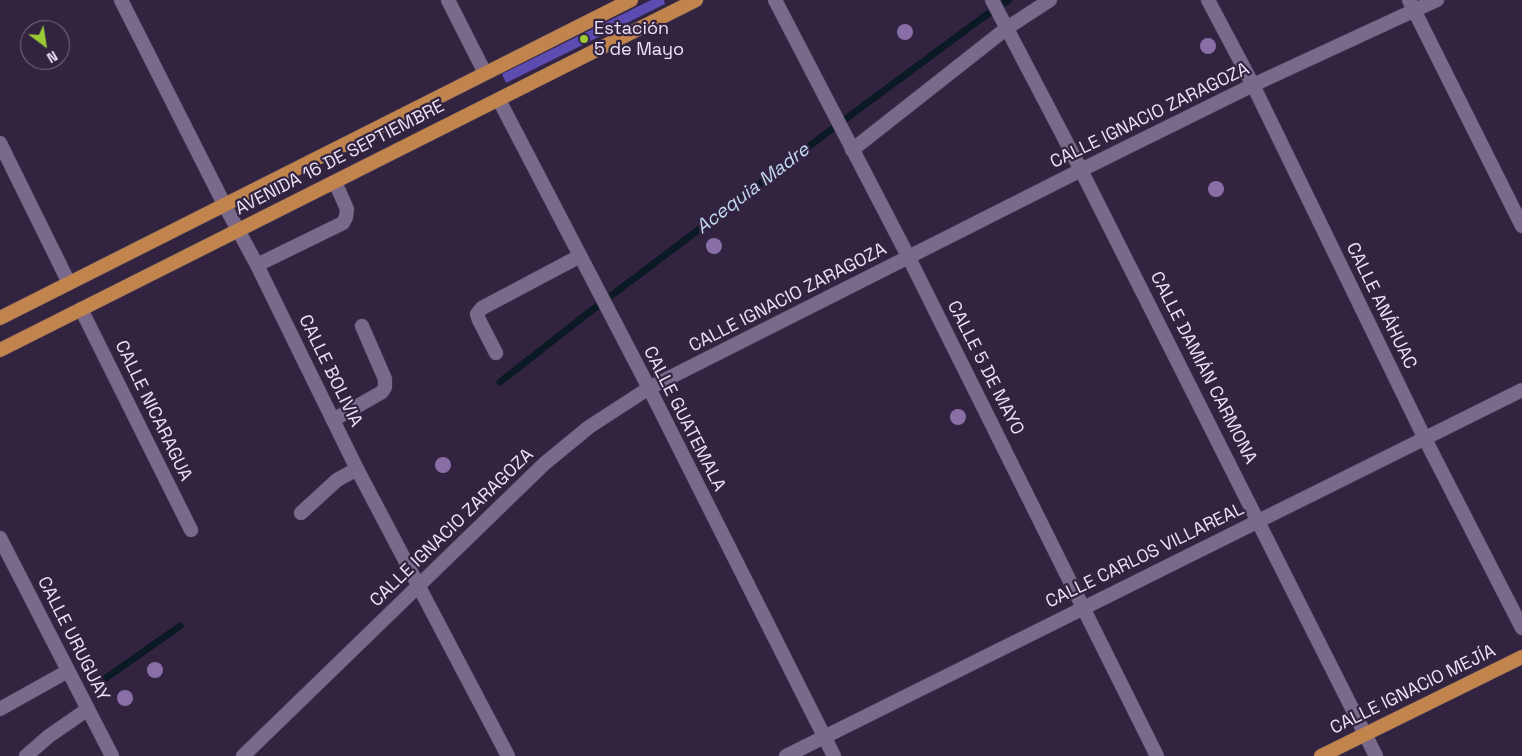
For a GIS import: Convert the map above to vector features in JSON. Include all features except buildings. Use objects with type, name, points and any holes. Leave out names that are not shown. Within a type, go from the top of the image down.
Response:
[{"type":"main road","name":"AVENIDA 16 DE SEPTIEMBRE","points":[[0,318],[630,0]]},
{"type":"main road","name":"AVENIDA 16 DE SEPTIEMBRE","points":[[0,350],[696,0]]},
{"type":"main road","name":"CALLE IGNACIO MEJÍA","points":[[1321,756],[1522,657]]},
{"type":"street","name":"CALLE BOLIVIA","points":[[121,0],[224,204],[257,265],[357,469],[508,756]]},
{"type":"street","points":[[448,0],[485,73]]},
{"type":"street","name":"CALLE 5 DE MAYO","points":[[775,0],[909,258],[1157,756]]},
{"type":"street","name":"CALLE DAMIÁN CARMONA","points":[[992,0],[1082,170],[1376,756]]},
{"type":"street","points":[[849,145],[1005,25],[1050,0]]},
{"type":"street","name":"CALLE ANÁHUAC","points":[[1208,0],[1253,85],[1425,439],[1522,628]]},
{"type":"street","name":"CALLE IGNACIO ZARAGOZA","points":[[243,756],[544,464],[590,428],[649,388],[1412,6],[1437,0]]},
{"type":"street","points":[[1412,6],[1522,226]]},
{"type":"street","name":"CALLE GUATEMALA","points":[[499,100],[649,388],[834,756]]},
{"type":"street","points":[[0,143],[69,283]]},
{"type":"street","points":[[257,265],[343,223],[347,209],[335,182]]},
{"type":"street","points":[[496,353],[479,320],[478,314],[482,308],[580,256]]},
{"type":"street","name":"CALLE NICARAGUA","points":[[81,309],[191,530]]},
{"type":"street","points":[[333,420],[382,392],[385,386],[385,379],[362,326]]},
{"type":"street","name":"CALLE CARLOS VILLAREAL","points":[[786,756],[1522,390]]},
{"type":"street","points":[[302,513],[338,480],[357,469]]},
{"type":"street","name":"CALLE URUGUAY","points":[[0,538],[112,756]]},
{"type":"street","points":[[0,709],[68,671]]},
{"type":"street","points":[[26,756],[86,706]]},
{"type":"waterway","name":"Acequia Madre","points":[[500,382],[816,141],[1009,0]]},
{"type":"waterway","name":"Acequia Madre","points":[[106,678],[180,626]]},
{"type":"place","name":"Estación 5 de Mayo","points":[[584,39]]}]
